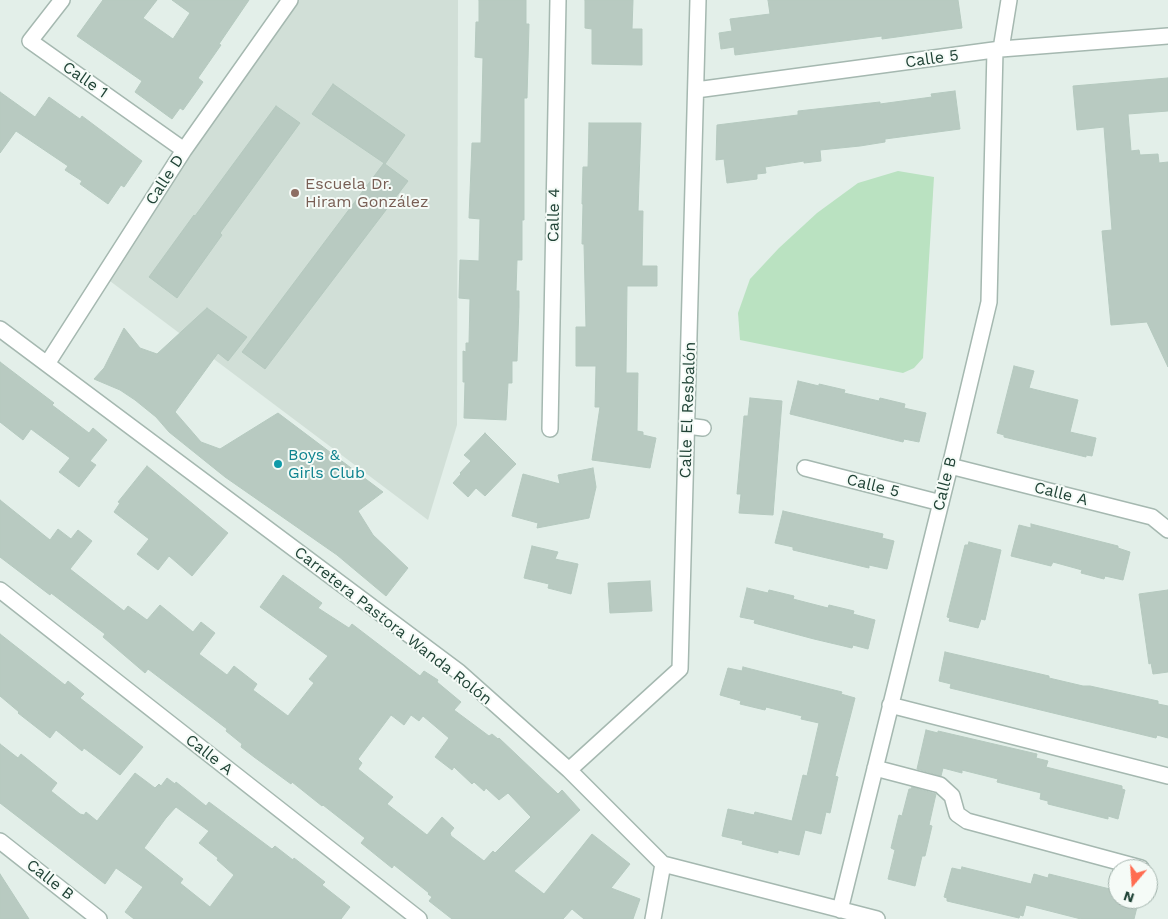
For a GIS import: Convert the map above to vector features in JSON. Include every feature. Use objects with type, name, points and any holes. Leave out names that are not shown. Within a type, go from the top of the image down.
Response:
[{"type":"street","name":"Calle 1","points":[[62,0],[30,41],[184,150]]},
{"type":"street","name":"Calle D","points":[[47,364],[184,150],[290,0]]},
{"type":"street","name":"Calle 4","points":[[550,429],[558,0]]},
{"type":"street","name":"Calle El Resbalón","points":[[569,770],[680,669],[698,0]]},
{"type":"street","name":"Calle B","points":[[840,910],[950,466],[988,302],[998,50],[1009,0]]},
{"type":"street","name":"Calle 5","points":[[696,90],[998,50],[1168,36]]},
{"type":"street","name":"Carretera Pastora Wanda Rolón","points":[[0,329],[458,672],[569,770],[663,864]]},
{"type":"street","points":[[687,426],[703,428]]},
{"type":"street","name":"Calle A","points":[[950,466],[1152,517],[1168,530]]},
{"type":"street","name":"Calle 5","points":[[805,468],[940,503]]},
{"type":"street","name":"Calle A","points":[[0,590],[419,919]]},
{"type":"street","points":[[890,705],[1168,776]]},
{"type":"street","points":[[875,768],[940,784],[952,796],[957,814],[967,821],[1108,859]]},
{"type":"street","name":"Calle B","points":[[0,841],[99,919]]},
{"type":"street","points":[[653,919],[663,864],[877,919]]},
{"type":"shaded area","points":[[286,0],[458,0],[457,425],[428,520],[98,272]]},
{"type":"green space","points":[[898,171],[934,177],[923,358],[914,368],[903,373],[740,340],[738,313],[750,279],[779,248],[817,213],[858,183]]},
{"type":"building","points":[[103,0],[157,0],[143,18],[173,39],[190,13],[172,0],[249,0],[198,78],[203,82],[183,110],[180,108],[172,119],[135,92],[142,81],[77,36]]},
{"type":"building","points":[[479,0],[526,0],[526,24],[529,24],[527,98],[524,98],[524,220],[522,220],[522,260],[517,260],[516,291],[519,291],[519,307],[517,361],[512,361],[512,383],[508,383],[506,420],[464,418],[465,382],[463,382],[463,351],[466,352],[466,343],[469,343],[470,299],[459,298],[460,260],[479,261],[480,219],[469,218],[472,143],[481,143],[483,58],[475,57],[476,22],[479,22]]},
{"type":"building","points":[[585,0],[633,0],[632,29],[642,29],[642,65],[592,64],[592,29],[585,28]]},
{"type":"building","points":[[768,0],[958,0],[962,28],[882,39],[882,36],[735,55],[734,47],[721,49],[719,33],[732,31],[730,19],[770,14]]},
{"type":"building","points":[[1168,78],[1168,111],[1128,114],[1131,151],[1139,150],[1140,155],[1158,154],[1159,163],[1168,162],[1168,367],[1147,322],[1111,325],[1102,231],[1112,230],[1104,127],[1077,130],[1073,86]]},
{"type":"building","points":[[333,84],[405,135],[385,164],[408,181],[265,369],[242,352],[384,163],[312,114]]},
{"type":"building","points":[[955,91],[960,129],[885,139],[885,142],[860,146],[820,150],[821,161],[804,163],[804,161],[765,167],[766,173],[757,174],[757,179],[727,183],[724,159],[716,160],[717,125],[798,115],[798,111],[880,102],[880,104],[932,97],[931,94]]},
{"type":"building","points":[[0,92],[35,117],[49,97],[80,119],[82,116],[142,161],[124,187],[121,185],[108,204],[80,184],[82,181],[65,170],[68,166],[16,131],[0,153]]},
{"type":"building","points":[[276,106],[300,123],[220,233],[222,235],[177,298],[149,277]]},
{"type":"building","points":[[589,123],[641,123],[638,211],[643,211],[642,266],[657,266],[657,286],[627,286],[626,373],[638,373],[637,431],[643,432],[643,435],[656,438],[650,468],[592,460],[600,407],[595,407],[596,366],[576,366],[576,327],[586,327],[582,204],[583,167],[588,167]]},
{"type":"building","name":"Boys & Girls Club","points":[[207,308],[247,337],[228,361],[218,353],[175,412],[201,442],[220,449],[278,413],[383,492],[358,511],[373,535],[408,568],[386,596],[337,555],[225,477],[169,432],[156,417],[135,400],[120,390],[94,379],[104,368],[124,328],[140,348],[157,354]]},
{"type":"building","points":[[0,362],[54,403],[52,405],[89,433],[93,428],[107,440],[90,461],[96,465],[79,487],[59,472],[70,458],[31,429],[23,440],[0,422]]},
{"type":"building","points":[[1014,366],[1034,371],[1029,388],[1078,400],[1070,432],[1096,438],[1092,456],[1086,455],[1086,457],[1004,437],[1004,435],[997,433]]},
{"type":"building","points":[[798,381],[845,390],[844,393],[879,401],[880,398],[905,404],[904,408],[926,413],[919,442],[904,439],[903,442],[790,414]]},
{"type":"building","points":[[750,398],[782,401],[773,515],[739,513],[741,494],[737,494],[744,416],[748,416]]},
{"type":"building","points":[[485,433],[516,464],[485,496],[476,488],[468,497],[453,483],[471,461],[464,455]]},
{"type":"building","points":[[147,466],[228,533],[192,576],[169,556],[158,570],[137,554],[149,539],[114,512],[120,503],[118,502]]},
{"type":"building","points":[[593,468],[596,487],[589,518],[537,528],[538,523],[512,516],[523,474],[560,484],[558,475]]},
{"type":"building","points":[[0,500],[50,540],[58,529],[71,539],[78,530],[92,541],[70,569],[124,611],[128,606],[147,620],[160,605],[193,632],[201,622],[215,633],[199,654],[227,675],[234,666],[257,684],[253,690],[288,716],[314,683],[309,679],[328,656],[260,607],[283,575],[322,603],[318,608],[349,628],[352,624],[420,676],[424,671],[438,680],[437,682],[461,702],[454,710],[489,736],[492,734],[499,738],[558,794],[562,790],[580,810],[514,871],[544,894],[592,834],[630,864],[611,888],[640,899],[633,919],[584,919],[572,909],[563,919],[452,919],[429,901],[432,897],[429,893],[394,865],[392,868],[361,843],[365,838],[292,782],[291,784],[241,747],[242,744],[226,731],[227,729],[148,669],[145,673],[103,637],[105,634],[0,557]],"holes":[[[391,715],[404,725],[411,715],[419,721],[423,716],[449,738],[435,757],[452,770],[454,767],[472,784],[474,782],[484,791],[486,788],[499,800],[508,793],[531,817],[495,853],[493,851],[484,861],[451,836],[450,833],[454,828],[442,817],[427,835],[387,804],[393,797],[358,769],[362,763],[358,759]]]},
{"type":"building","points":[[783,511],[883,534],[882,538],[894,541],[887,569],[869,565],[869,568],[793,550],[793,547],[775,543]]},
{"type":"building","points":[[1031,524],[1118,546],[1118,548],[1130,552],[1123,580],[1105,576],[1104,579],[1081,573],[1082,570],[1053,562],[1051,566],[1011,556],[1019,525],[1031,528]]},
{"type":"building","points":[[969,542],[1001,550],[985,620],[981,619],[978,628],[949,621],[950,618],[947,617],[965,545],[968,545]]},
{"type":"building","points":[[532,546],[558,552],[555,559],[578,564],[571,594],[548,588],[549,584],[524,578]]},
{"type":"building","points":[[650,581],[652,611],[610,613],[608,583]]},
{"type":"building","points":[[747,588],[768,593],[769,590],[794,596],[793,599],[828,608],[829,605],[854,611],[853,614],[875,620],[868,649],[853,645],[852,648],[814,639],[754,623],[755,620],[740,617]]},
{"type":"building","points":[[1168,590],[1168,672],[1153,674],[1151,663],[1149,664],[1139,594]]},
{"type":"building","points":[[0,634],[65,685],[68,681],[84,694],[80,698],[143,747],[120,775],[84,748],[82,751],[56,730],[50,738],[0,696]]},
{"type":"building","points":[[945,652],[1049,676],[1049,678],[1083,686],[1158,701],[1158,704],[1168,706],[1168,738],[1157,735],[1156,738],[950,688],[951,684],[939,681]]},
{"type":"building","points":[[743,667],[842,692],[841,694],[855,698],[835,776],[838,777],[830,813],[826,812],[821,834],[805,830],[799,855],[778,850],[778,853],[742,844],[743,841],[722,836],[728,809],[754,815],[755,812],[792,821],[803,775],[807,776],[819,723],[801,719],[802,716],[766,707],[765,710],[740,704],[741,701],[720,695],[728,668],[742,671]]},
{"type":"building","points":[[926,730],[938,733],[938,731],[1037,754],[1036,758],[1048,761],[1046,767],[1122,786],[1122,789],[1125,790],[1118,819],[1108,816],[1108,819],[1048,804],[1048,801],[1040,799],[1041,793],[997,782],[998,779],[962,770],[962,773],[943,768],[941,776],[917,769]]},
{"type":"building","points":[[0,744],[18,758],[21,754],[57,783],[51,791],[80,814],[84,815],[86,812],[97,821],[135,773],[155,788],[159,784],[161,786],[167,778],[175,784],[176,782],[206,806],[209,802],[272,849],[275,846],[293,860],[294,858],[325,882],[322,885],[350,907],[341,919],[134,919],[125,912],[143,887],[116,868],[105,884],[0,803]],"holes":[[[176,807],[209,831],[199,843],[218,858],[217,860],[234,875],[210,907],[180,883],[183,879],[144,848]]]},
{"type":"building","points":[[912,787],[936,794],[929,825],[932,826],[915,886],[888,879],[895,850],[891,848],[899,815],[902,816],[909,789]]},
{"type":"building","points":[[962,867],[1031,884],[1034,874],[1048,878],[1049,874],[1108,889],[1108,909],[1136,909],[1134,919],[1081,919],[1026,905],[1023,916],[1020,915],[1019,918],[947,901],[947,898],[944,897],[952,868],[961,870]]},
{"type":"building","points":[[0,874],[29,919],[0,919]]},
{"type":"place","name":"Escuela Dr. Hiram González","points":[[295,193]]},
{"type":"place","name":"Boys & Girls Club","points":[[278,464]]}]
